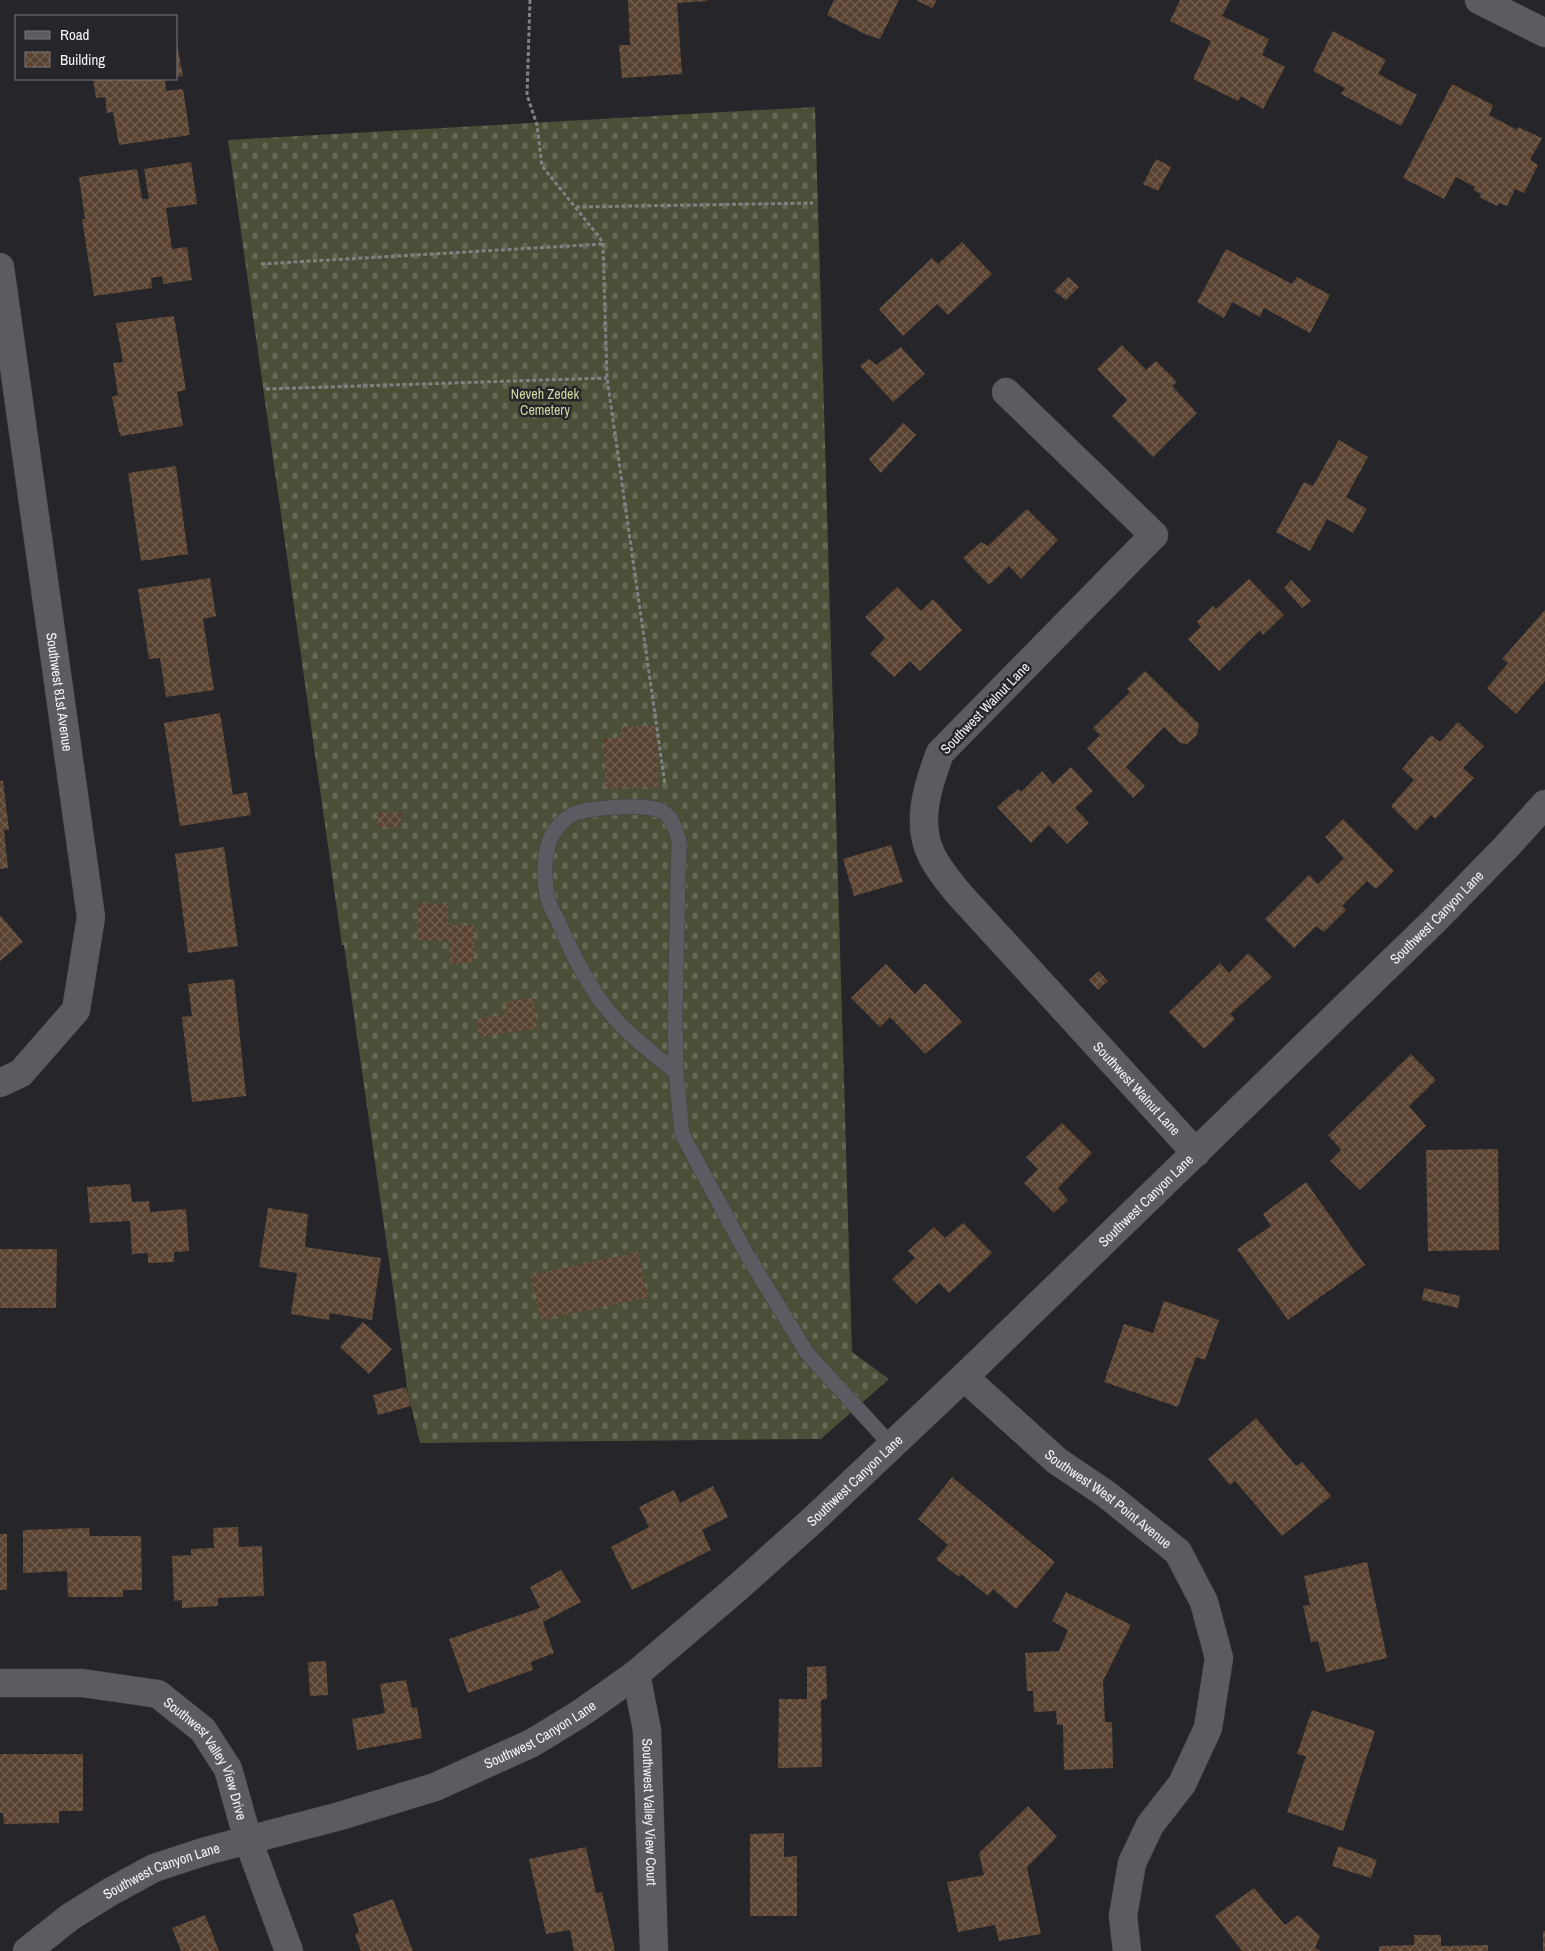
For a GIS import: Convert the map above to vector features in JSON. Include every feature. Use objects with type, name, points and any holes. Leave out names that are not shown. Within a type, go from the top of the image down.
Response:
[{"type":"street","points":[[1478,0],[1545,34]]},
{"type":"street","name":"Southwest 81st Avenue","points":[[0,268],[91,917],[76,1010],[21,1073],[0,1083]]},
{"type":"street","name":"Southwest Walnut Lane","points":[[1006,392],[1154,535],[940,753],[925,801],[924,821],[927,841],[931,855],[942,874],[959,894],[1196,1153]]},
{"type":"street","name":"Southwest Canyon Lane","points":[[27,1951],[70,1917],[154,1868],[248,1840],[340,1816],[435,1787],[532,1742],[581,1713],[636,1674],[736,1590],[892,1446],[1435,920],[1545,804]]},
{"type":"street","name":"Southwest West Point Avenue","points":[[964,1377],[1057,1461],[1106,1494],[1178,1552],[1204,1602],[1219,1658],[1208,1728],[1182,1784],[1150,1825],[1132,1863],[1123,1916],[1127,1951]]},
{"type":"street","name":"Southwest Valley View Court","points":[[636,1674],[647,1730],[654,1951]]},
{"type":"street","name":"Southwest Valley View Drive","points":[[0,1683],[82,1683],[158,1694],[203,1730],[228,1769],[248,1840]]},
{"type":"street","points":[[248,1840],[289,1951]]},
{"type":"lane","points":[[676,1072],[619,1023],[592,990],[567,942],[548,899],[545,869],[549,842],[557,827],[570,816],[585,809],[639,807],[660,810],[672,820],[679,840],[674,1015],[676,1072],[682,1134],[746,1253],[807,1353],[892,1446]]},
{"type":"path","points":[[530,0],[527,95],[537,125],[542,166],[604,244],[607,378],[666,783],[660,810]]},
{"type":"path","points":[[575,207],[813,202]]},
{"type":"path","points":[[261,264],[604,244]]},
{"type":"path","points":[[266,389],[607,378]]},
{"type":"green space","name":"Neveh Zedek Cemetery","points":[[815,107],[852,1352],[889,1379],[821,1439],[420,1443],[408,1393],[344,945],[342,945],[228,140]]},
{"type":"building","points":[[628,0],[707,0],[677,3],[682,74],[622,78],[619,45],[630,45]]},
{"type":"building","points":[[834,0],[899,0],[880,39],[867,35],[827,15]]},
{"type":"building","points":[[916,0],[937,0],[932,8]]},
{"type":"building","points":[[1180,0],[1230,0],[1222,16],[1269,39],[1262,55],[1285,67],[1263,109],[1241,96],[1238,101],[1193,79],[1211,41],[1170,21]]},
{"type":"building","points":[[1333,31],[1386,60],[1378,74],[1417,95],[1401,126],[1341,94],[1345,88],[1313,71]]},
{"type":"building","points":[[178,50],[183,76],[178,77]]},
{"type":"building","points":[[93,80],[165,80],[166,91],[183,89],[190,135],[119,145],[113,112],[107,113],[105,97],[96,98]]},
{"type":"building","points":[[1452,84],[1493,105],[1489,115],[1517,130],[1518,127],[1542,138],[1530,160],[1538,165],[1524,193],[1515,189],[1507,206],[1499,203],[1497,206],[1479,197],[1481,194],[1473,190],[1475,187],[1456,177],[1444,199],[1403,178]]},
{"type":"building","points":[[1156,159],[1171,167],[1158,191],[1143,184]]},
{"type":"building","points":[[191,162],[197,204],[166,208],[172,249],[187,247],[192,280],[163,284],[162,276],[151,278],[152,288],[94,296],[82,219],[85,219],[79,177],[137,169],[142,199],[149,199],[144,169]]},
{"type":"building","points":[[962,242],[992,274],[948,315],[937,304],[903,336],[879,309],[932,258],[938,264]]},
{"type":"building","points":[[1226,249],[1292,284],[1297,277],[1330,295],[1310,333],[1264,308],[1260,317],[1232,302],[1224,318],[1197,302]]},
{"type":"building","points":[[1068,277],[1079,287],[1066,300],[1054,291]]},
{"type":"building","points":[[174,316],[186,390],[177,392],[183,426],[121,436],[112,397],[118,395],[113,363],[123,362],[116,323]]},
{"type":"building","points":[[1122,345],[1146,370],[1156,361],[1177,382],[1172,386],[1197,413],[1153,457],[1112,416],[1127,400],[1097,369]]},
{"type":"building","points":[[901,347],[925,374],[893,402],[860,366],[869,359],[876,365]]},
{"type":"building","points":[[903,423],[916,435],[881,473],[869,459]]},
{"type":"building","points":[[1339,440],[1368,457],[1346,497],[1367,509],[1353,533],[1327,519],[1310,551],[1276,532],[1304,482],[1313,486]]},
{"type":"building","points":[[176,466],[188,554],[141,561],[128,473]]},
{"type":"building","points":[[1027,509],[1058,540],[1021,579],[1009,566],[989,585],[963,558],[981,542],[988,546]]},
{"type":"building","points":[[210,578],[216,616],[203,619],[214,690],[166,697],[160,658],[149,659],[138,589]]},
{"type":"building","points":[[1249,579],[1284,615],[1263,635],[1260,630],[1219,671],[1188,639],[1201,627],[1197,622],[1213,606],[1216,609]]},
{"type":"building","points":[[1291,580],[1311,601],[1302,608],[1284,588]]},
{"type":"building","points":[[897,587],[921,611],[933,599],[962,630],[920,671],[910,661],[894,677],[870,654],[885,638],[865,617]]},
{"type":"building","points":[[1545,610],[1545,681],[1516,714],[1487,688],[1508,663],[1502,659]]},
{"type":"building","points":[[1145,671],[1199,724],[1197,735],[1187,744],[1180,743],[1164,727],[1126,767],[1145,786],[1133,798],[1087,748],[1100,735],[1093,728],[1130,692],[1127,689]]},
{"type":"building","points":[[220,713],[233,795],[247,792],[251,815],[180,826],[164,723]]},
{"type":"building","points":[[1458,722],[1484,746],[1463,768],[1474,778],[1435,819],[1431,815],[1416,831],[1391,806],[1414,780],[1402,769],[1431,735],[1440,742]]},
{"type":"building","points":[[656,726],[658,787],[606,788],[603,738],[621,738],[621,727]]},
{"type":"building","points":[[1071,767],[1093,791],[1075,808],[1089,823],[1067,844],[1049,825],[1031,843],[997,807],[1018,789],[1021,792],[1042,771],[1053,784]]},
{"type":"building","points":[[3,780],[9,830],[4,830],[8,868],[0,869],[0,781]]},
{"type":"building","points":[[377,812],[401,813],[400,827],[377,827]]},
{"type":"building","points":[[1343,819],[1394,871],[1376,889],[1367,881],[1342,906],[1346,910],[1324,932],[1316,926],[1294,948],[1265,919],[1309,875],[1318,884],[1344,858],[1325,837]]},
{"type":"building","points":[[891,845],[903,882],[854,896],[843,859]]},
{"type":"building","points":[[224,847],[238,946],[188,953],[175,854]]},
{"type":"building","points":[[418,903],[448,904],[448,925],[474,925],[474,963],[450,963],[449,941],[417,940]]},
{"type":"building","points":[[0,915],[23,942],[0,961]]},
{"type":"building","points":[[1248,953],[1272,977],[1230,1014],[1235,1019],[1204,1049],[1169,1012],[1220,963],[1229,973]]},
{"type":"building","points":[[886,964],[915,994],[925,983],[962,1022],[925,1054],[890,1017],[880,1027],[851,998]]},
{"type":"building","points":[[1099,971],[1108,981],[1098,990],[1089,980]]},
{"type":"building","points":[[234,979],[246,1096],[192,1102],[182,1017],[192,1016],[188,984]]},
{"type":"building","points":[[533,998],[537,1028],[479,1037],[477,1019],[507,1014],[505,1002]]},
{"type":"building","points":[[1411,1054],[1436,1080],[1409,1106],[1426,1126],[1360,1190],[1330,1161],[1341,1150],[1328,1135]]},
{"type":"building","points":[[1062,1123],[1092,1153],[1058,1188],[1068,1200],[1054,1213],[1024,1183],[1038,1169],[1026,1157]]},
{"type":"building","points":[[1498,1149],[1499,1250],[1428,1251],[1426,1150]]},
{"type":"building","points":[[1306,1182],[1365,1265],[1288,1320],[1237,1249],[1271,1226],[1263,1214]]},
{"type":"building","points":[[130,1184],[132,1202],[149,1201],[150,1212],[186,1209],[189,1251],[174,1252],[174,1262],[148,1263],[148,1253],[132,1254],[130,1221],[90,1223],[87,1187]]},
{"type":"building","points":[[268,1208],[308,1214],[305,1247],[381,1258],[372,1320],[330,1313],[329,1320],[291,1314],[297,1273],[259,1267]]},
{"type":"building","points":[[963,1223],[992,1253],[949,1293],[939,1283],[916,1304],[892,1279],[915,1258],[908,1251],[934,1227],[945,1238]]},
{"type":"building","points":[[0,1249],[57,1249],[56,1308],[0,1308]]},
{"type":"building","points":[[638,1252],[648,1297],[541,1320],[531,1275]]},
{"type":"building","points":[[1424,1288],[1460,1296],[1458,1308],[1422,1300]]},
{"type":"building","points":[[1164,1301],[1219,1320],[1205,1360],[1196,1357],[1178,1407],[1104,1382],[1124,1324],[1153,1333]]},
{"type":"building","points":[[363,1322],[392,1349],[369,1374],[340,1347]]},
{"type":"building","points":[[406,1387],[411,1406],[378,1415],[373,1395]]},
{"type":"building","points":[[1256,1418],[1296,1466],[1302,1462],[1331,1496],[1282,1536],[1235,1481],[1230,1485],[1208,1459]]},
{"type":"building","points":[[952,1477],[1055,1562],[1016,1609],[993,1589],[988,1596],[961,1574],[959,1577],[936,1559],[948,1545],[918,1519]]},
{"type":"building","points":[[713,1486],[728,1517],[702,1530],[711,1550],[632,1590],[611,1547],[649,1527],[639,1507],[674,1490],[680,1503]]},
{"type":"building","points":[[238,1527],[239,1547],[262,1546],[264,1596],[218,1598],[218,1606],[182,1608],[182,1600],[174,1601],[172,1556],[191,1555],[191,1549],[214,1548],[213,1528]]},
{"type":"building","points":[[89,1528],[90,1536],[141,1536],[142,1590],[123,1590],[123,1597],[68,1597],[67,1571],[23,1573],[23,1530]]},
{"type":"building","points":[[0,1534],[7,1534],[7,1590],[0,1590]]},
{"type":"building","points":[[1367,1562],[1387,1658],[1326,1672],[1318,1641],[1311,1642],[1303,1606],[1310,1605],[1304,1576]]},
{"type":"building","points":[[561,1570],[581,1602],[543,1622],[554,1653],[531,1662],[533,1670],[468,1693],[449,1639],[540,1608],[530,1587]]},
{"type":"building","points":[[1066,1592],[1131,1625],[1103,1681],[1105,1722],[1112,1722],[1113,1768],[1064,1770],[1063,1725],[1057,1725],[1056,1711],[1034,1712],[1033,1691],[1027,1691],[1025,1653],[1059,1651],[1068,1630],[1052,1621]]},
{"type":"building","points":[[326,1661],[328,1695],[310,1696],[308,1662]]},
{"type":"building","points":[[826,1666],[827,1699],[821,1700],[822,1767],[778,1768],[779,1699],[807,1699],[807,1667]]},
{"type":"building","points":[[406,1680],[412,1708],[417,1707],[422,1738],[357,1750],[352,1719],[385,1713],[380,1684]]},
{"type":"building","points":[[1312,1710],[1375,1731],[1343,1831],[1287,1812],[1306,1756],[1297,1754]]},
{"type":"building","points":[[0,1754],[83,1754],[83,1811],[59,1811],[59,1823],[4,1824],[3,1813],[0,1813]]},
{"type":"building","points":[[1028,1806],[1057,1837],[1027,1867],[1041,1934],[999,1941],[995,1925],[958,1932],[947,1882],[984,1875],[979,1853]]},
{"type":"building","points":[[784,1833],[784,1857],[797,1856],[797,1916],[750,1916],[750,1834]]},
{"type":"building","points":[[1338,1846],[1377,1860],[1371,1878],[1332,1866]]},
{"type":"building","points":[[586,1847],[596,1893],[602,1892],[615,1951],[574,1951],[570,1930],[546,1934],[529,1859]]},
{"type":"building","points":[[1254,1888],[1285,1925],[1298,1915],[1320,1936],[1315,1948],[1321,1951],[1242,1951],[1215,1916]]},
{"type":"building","points":[[393,1899],[413,1951],[361,1951],[355,1935],[359,1932],[353,1914]]},
{"type":"building","points":[[205,1915],[219,1951],[181,1951],[172,1928]]},
{"type":"building","points":[[1543,1931],[1545,1931],[1545,1951],[1543,1951]]},
{"type":"building","points":[[1414,1935],[1441,1935],[1441,1946],[1488,1945],[1488,1951],[1379,1951],[1379,1946],[1414,1945]]}]
